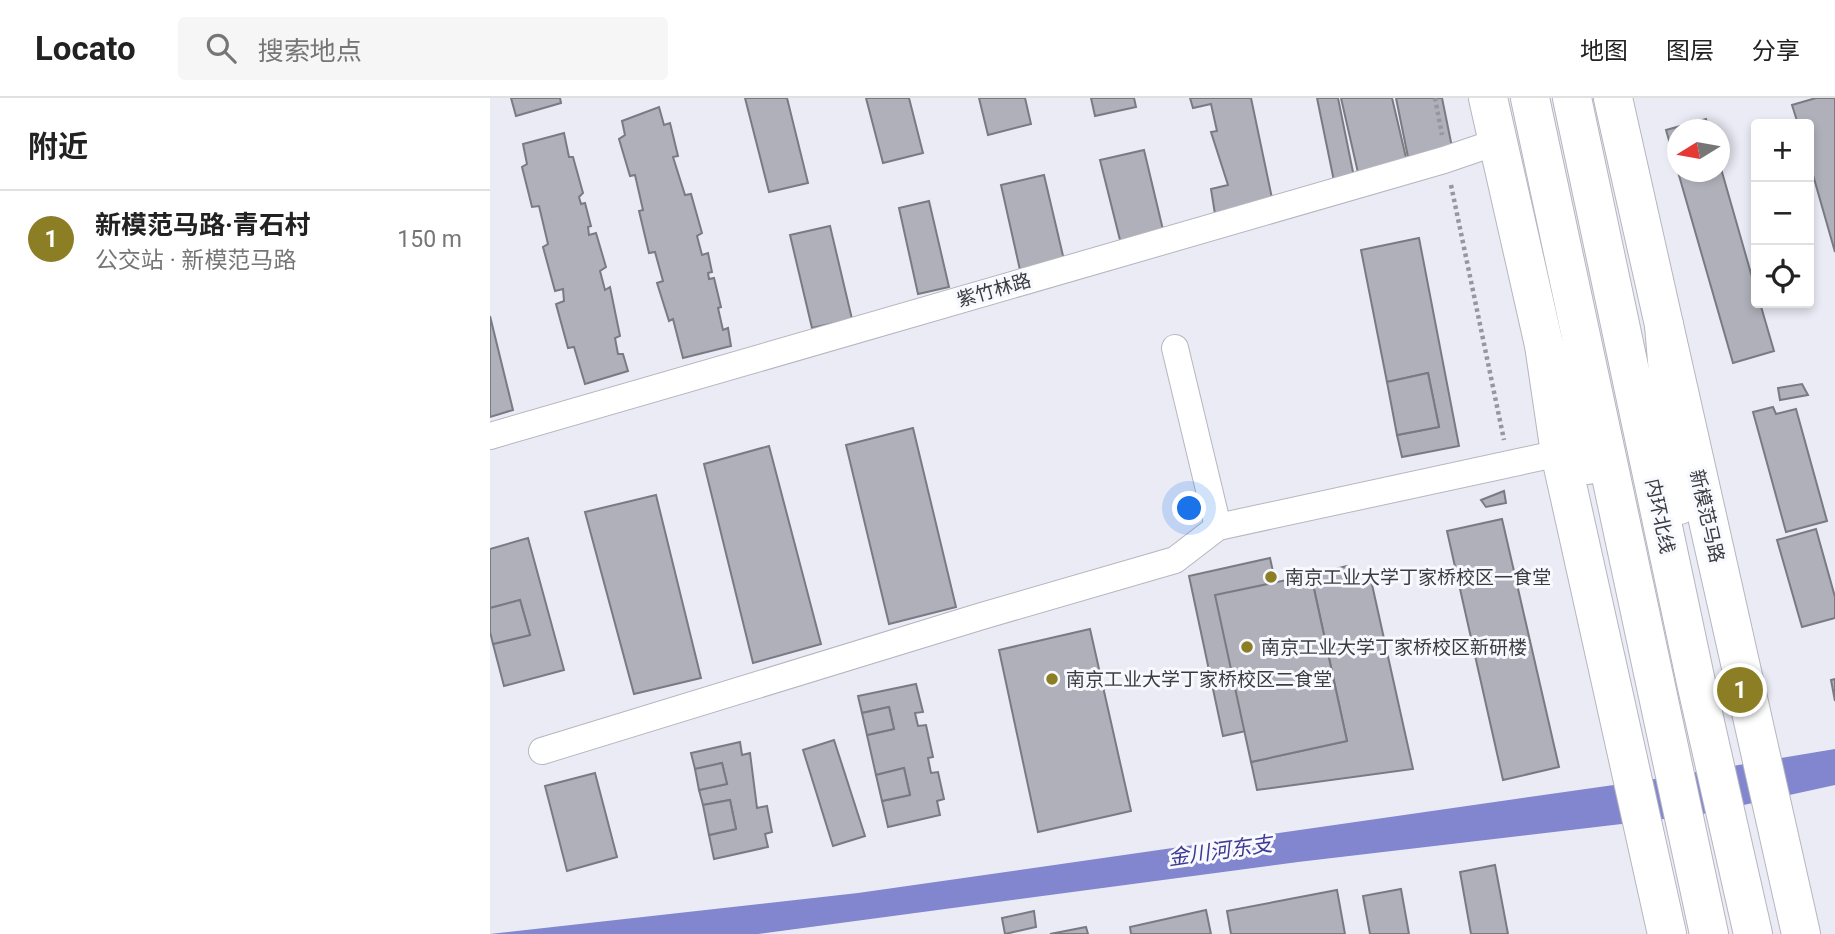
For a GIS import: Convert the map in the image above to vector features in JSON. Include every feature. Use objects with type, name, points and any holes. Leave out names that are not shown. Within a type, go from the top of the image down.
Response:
[{"type":"main road","points":[[1488,98],[1544,345],[1560,453],[1667,934]]},
{"type":"main road","points":[[1530,98],[1709,934]]},
{"type":"main road","name":"内环北线","points":[[1572,98],[1694,676],[1753,934]]},
{"type":"main road","name":"新模范马路","points":[[1613,98],[1801,934]]},
{"type":"main road","points":[[1664,325],[1694,676]]},
{"type":"main road","points":[[1544,345],[1635,594]]},
{"type":"street","name":"紫竹林路","points":[[490,436],[1444,160],[1497,142]]},
{"type":"street","points":[[1175,348],[1218,527]]},
{"type":"street","points":[[542,751],[982,616],[1175,560],[1218,527],[1560,453]]},
{"type":"path","points":[[1433,98],[1444,160]]},
{"type":"path","points":[[1454,198],[1509,465]]},
{"type":"water","name":"金川河东支","points":[[1835,749],[1835,785],[1698,815],[1298,862],[758,934],[490,934],[858,893],[1642,781]]},
{"type":"building","points":[[511,98],[560,98],[561,103],[516,116]]},
{"type":"building","points":[[745,98],[787,98],[808,183],[769,192]]},
{"type":"building","points":[[866,98],[909,98],[923,153],[883,163]]},
{"type":"building","points":[[979,98],[1025,98],[1031,124],[988,135]]},
{"type":"building","points":[[1091,98],[1134,98],[1136,107],[1095,116]]},
{"type":"building","points":[[1190,98],[1251,98],[1273,203],[1215,214],[1211,189],[1228,185],[1211,132],[1217,131],[1211,104],[1193,108]]},
{"type":"building","points":[[1317,98],[1338,98],[1354,177],[1334,181]]},
{"type":"building","points":[[1341,98],[1392,98],[1408,166],[1359,177]]},
{"type":"building","points":[[1396,98],[1442,98],[1452,147],[1408,157]]},
{"type":"building","points":[[1816,98],[1835,98],[1835,252],[1814,178],[1814,119],[1796,119],[1792,105]]},
{"type":"building","points":[[659,107],[664,125],[670,123],[678,156],[673,157],[685,195],[691,194],[702,233],[697,236],[702,255],[708,253],[712,272],[708,273],[709,279],[714,278],[723,330],[728,328],[731,346],[683,358],[673,319],[669,321],[657,283],[663,281],[655,252],[649,253],[639,211],[643,210],[635,175],[630,176],[619,139],[625,135],[622,121]]},
{"type":"building","points":[[564,133],[569,157],[573,157],[583,193],[579,197],[581,204],[585,203],[591,226],[588,227],[589,235],[596,233],[606,267],[600,271],[605,290],[610,287],[620,336],[615,338],[618,354],[623,354],[628,371],[585,384],[574,347],[568,348],[556,304],[564,301],[563,289],[555,291],[543,247],[548,244],[539,206],[532,207],[522,167],[527,164],[523,144]]},
{"type":"building","points":[[1144,150],[1164,234],[1121,244],[1100,160]]},
{"type":"building","points":[[1044,175],[1064,260],[1020,270],[1001,185]]},
{"type":"building","points":[[1681,182],[1725,182],[1751,274],[1751,308],[1761,308],[1774,351],[1733,363]]},
{"type":"building","points":[[929,201],[949,287],[918,294],[899,208]]},
{"type":"building","points":[[830,226],[852,319],[812,328],[790,235]]},
{"type":"building","points":[[1419,238],[1459,446],[1402,457],[1397,435],[1439,427],[1428,373],[1387,382],[1361,250]]},
{"type":"building","points":[[490,316],[513,410],[490,417]]},
{"type":"building","points":[[1428,373],[1439,427],[1397,435],[1387,382]]},
{"type":"building","points":[[1802,384],[1808,395],[1780,400],[1778,388]]},
{"type":"building","points":[[1773,407],[1776,414],[1796,409],[1827,521],[1786,532],[1753,412]]},
{"type":"building","points":[[913,428],[956,607],[889,624],[846,445]]},
{"type":"building","points":[[769,446],[821,644],[753,663],[704,464]]},
{"type":"building","points":[[1504,491],[1506,503],[1486,507],[1481,500]]},
{"type":"building","points":[[656,495],[701,678],[634,694],[585,512]]},
{"type":"building","points":[[1502,519],[1559,767],[1503,780],[1447,531]]},
{"type":"building","points":[[1816,529],[1835,597],[1835,618],[1802,627],[1777,540]]},
{"type":"building","points":[[528,538],[564,670],[504,686],[493,644],[530,635],[520,600],[490,608],[490,549]]},
{"type":"building","name":"南京工业大学丁家桥校区新研楼","points":[[1270,558],[1305,718],[1223,736],[1189,576]]},
{"type":"building","points":[[1347,566],[1352,585],[1371,580],[1413,769],[1257,790],[1251,762],[1347,741],[1311,575]]},
{"type":"building","points":[[1311,575],[1347,741],[1251,762],[1215,595]]},
{"type":"building","points":[[520,600],[530,635],[493,644],[490,608]]},
{"type":"building","points":[[1090,629],[1131,811],[1038,832],[999,650]]},
{"type":"building","points":[[1835,679],[1835,701],[1831,680]]},
{"type":"building","points":[[916,684],[923,712],[915,713],[918,726],[926,725],[933,757],[928,758],[931,773],[938,772],[944,799],[937,801],[940,815],[888,827],[882,801],[910,795],[904,768],[876,775],[867,735],[894,729],[889,707],[862,713],[858,696]]},
{"type":"building","points":[[889,707],[894,729],[867,735],[862,713]]},
{"type":"building","points":[[834,740],[865,836],[833,846],[803,750]]},
{"type":"building","points":[[740,742],[742,755],[750,753],[757,808],[767,806],[772,832],[765,834],[768,847],[714,859],[709,835],[736,829],[730,800],[703,805],[699,790],[727,784],[722,763],[695,769],[691,753]]},
{"type":"building","points":[[722,763],[727,784],[699,790],[695,769]]},
{"type":"building","points":[[904,768],[910,795],[882,801],[876,775]]},
{"type":"building","points":[[595,773],[617,857],[567,871],[545,786]]},
{"type":"building","points":[[730,800],[736,829],[709,835],[703,805]]},
{"type":"building","points":[[1495,865],[1508,934],[1471,934],[1460,872]]},
{"type":"building","points":[[1401,889],[1409,934],[1370,934],[1363,896]]},
{"type":"building","points":[[1337,890],[1345,934],[1231,934],[1227,911]]},
{"type":"building","points":[[1206,910],[1211,934],[1131,934],[1130,927]]},
{"type":"building","points":[[1034,911],[1036,927],[1005,934],[1002,918]]},
{"type":"building","points":[[1086,927],[1088,934],[1050,934]]},
{"type":"place","name":"南京工业大学丁家桥校区一食堂","points":[[1271,577]]},
{"type":"place","name":"南京工业大学丁家桥校区新研楼","points":[[1247,647]]},
{"type":"place","name":"南京工业大学丁家桥校区二食堂","points":[[1052,679]]},
{"type":"place","name":"新模范马路·青石村","points":[[1740,690]]}]
